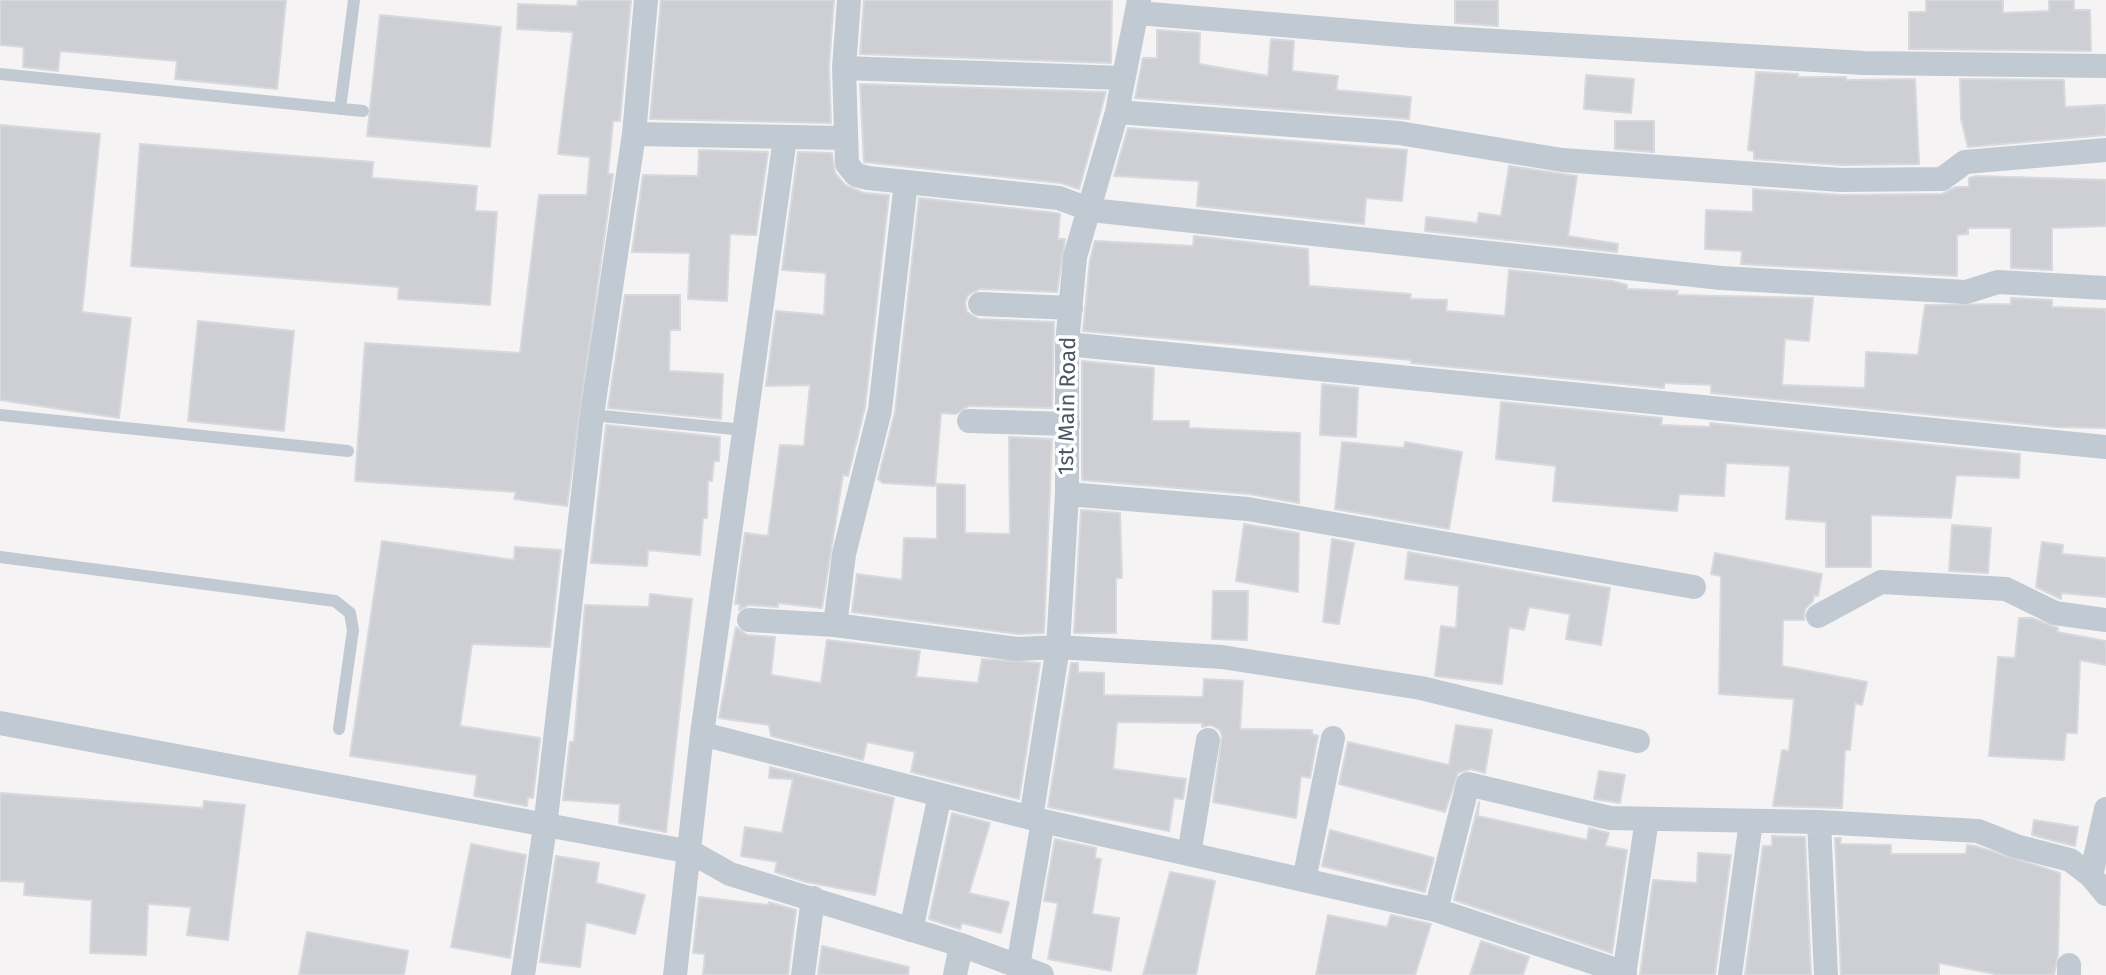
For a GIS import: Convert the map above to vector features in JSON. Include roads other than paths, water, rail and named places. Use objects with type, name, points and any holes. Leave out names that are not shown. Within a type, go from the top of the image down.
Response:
[{"type":"street","points":[[523,975],[545,827],[592,415],[634,134],[646,0]]},
{"type":"street","points":[[849,0],[844,68],[845,138],[847,164],[856,175],[1059,198],[1091,210],[1721,278],[1966,292],[1998,282],[2106,288]]},
{"type":"street","points":[[1139,7],[1413,36],[1864,63],[2106,66]]},
{"type":"street","name":"1st Main Road","points":[[1018,966],[1058,647],[1067,494],[1067,344],[1075,257],[1117,112],[1139,7]]},
{"type":"street","points":[[844,68],[1122,78]]},
{"type":"street","points":[[1117,112],[1399,133],[1562,160],[1841,180],[1942,179],[1965,162],[2106,150]]},
{"type":"street","points":[[634,134],[845,138]]},
{"type":"street","points":[[675,975],[702,734],[785,138]]},
{"type":"street","points":[[835,625],[844,554],[880,410],[906,182]]},
{"type":"street","points":[[980,304],[1071,308]]},
{"type":"street","points":[[1067,344],[2106,447]]},
{"type":"street","points":[[969,421],[1068,424]]},
{"type":"street","points":[[1067,494],[1248,509],[1694,587]]},
{"type":"street","points":[[1818,616],[1881,582],[2006,589],[2055,613],[2106,620]]},
{"type":"street","points":[[749,620],[835,625],[1017,649],[1058,647],[1222,657],[1421,688],[1638,741]]},
{"type":"street","points":[[0,723],[691,852],[730,874],[813,898],[1042,975]]},
{"type":"street","points":[[702,734],[1037,820],[1436,910],[1624,974],[1647,819]]},
{"type":"street","points":[[1304,880],[1333,738]]},
{"type":"street","points":[[1189,854],[1208,740]]},
{"type":"street","points":[[1436,910],[1468,784],[1610,818],[1819,822],[1978,831],[2016,846],[2070,860],[2099,885]]},
{"type":"street","points":[[911,930],[940,795]]},
{"type":"street","points":[[2099,885],[2106,809]]},
{"type":"street","points":[[1730,975],[1751,822]]},
{"type":"street","points":[[1819,822],[1826,975]]},
{"type":"street","points":[[803,975],[813,898]]},
{"type":"street","points":[[955,975],[961,946]]},
{"type":"lane","points":[[340,109],[354,0]]},
{"type":"lane","points":[[0,74],[363,111]]},
{"type":"lane","points":[[0,415],[348,451]]},
{"type":"lane","points":[[592,415],[744,430]]},
{"type":"lane","points":[[0,557],[335,601],[350,613],[353,630],[339,729]]}]
